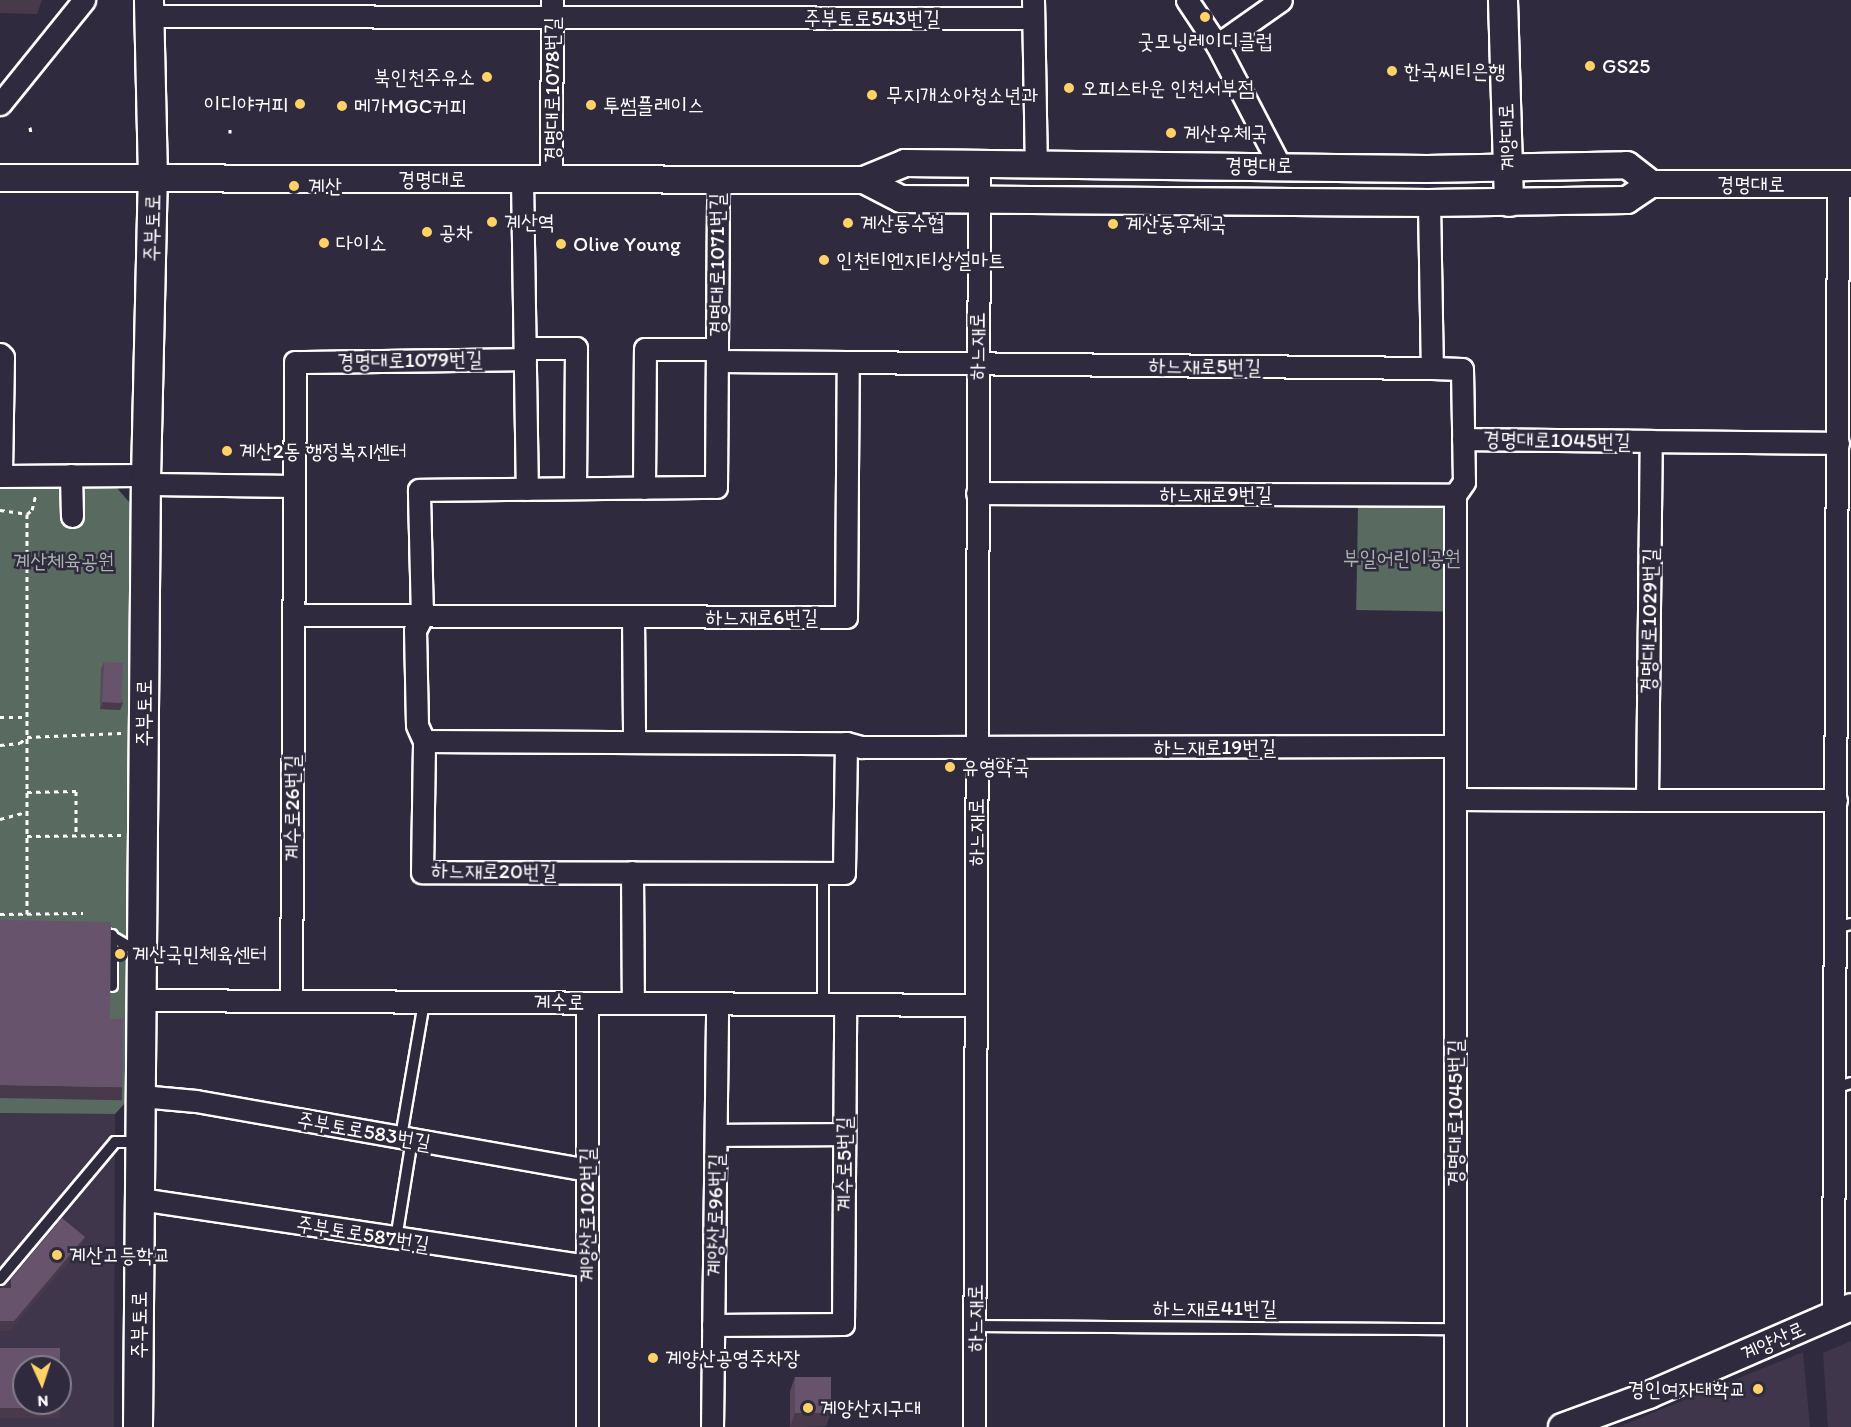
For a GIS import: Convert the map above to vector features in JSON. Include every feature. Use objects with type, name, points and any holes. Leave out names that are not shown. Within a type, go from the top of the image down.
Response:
[{"type":"main road","name":"계양대로","points":[[1503,0],[1509,202]]},
{"type":"main road","name":"주부토로","points":[[138,1427],[146,479],[153,178],[149,8]]},
{"type":"street","points":[[0,104],[84,0]]},
{"type":"street","points":[[1187,0],[1217,45],[1279,164]]},
{"type":"street","points":[[1217,45],[1281,0]]},
{"type":"street","name":"주부토로543번길","points":[[149,8],[1032,9]]},
{"type":"street","name":"경명대로1078번길","points":[[552,8],[552,180]]},
{"type":"street","points":[[1032,9],[1036,165]]},
{"type":"street","name":"경명대로","points":[[0,178],[864,180],[905,163],[1508,167],[1627,165],[1651,184]]},
{"type":"street","name":"하느재로","points":[[974,1427],[979,164]]},
{"type":"street","points":[[522,179],[527,489]]},
{"type":"street","name":"경명대로1071번길","points":[[575,488],[716,487],[718,180]]},
{"type":"street","name":"경명대로","points":[[864,180],[901,199],[1429,203],[1627,200],[1651,184],[1844,184]]},
{"type":"street","points":[[1842,1311],[1843,926],[1836,800],[1844,772],[1844,548],[1838,443],[1845,396],[1844,184]]},
{"type":"street","points":[[1429,203],[1432,368]]},
{"type":"street","name":"경명대로1079번길","points":[[295,362],[525,353],[576,348],[575,488]]},
{"type":"street","name":"경명대로1071번길","points":[[644,488],[645,349],[717,355]]},
{"type":"street","points":[[0,354],[3,357],[0,476],[141,475],[152,484],[294,486]]},
{"type":"street","points":[[717,355],[848,362],[977,364]]},
{"type":"street","name":"계수로26번길","points":[[291,1001],[295,362]]},
{"type":"street","name":"하느재로6번길","points":[[294,615],[846,617],[848,362]]},
{"type":"street","name":"하느재로5번길","points":[[977,364],[1432,368]]},
{"type":"street","name":"경명대로1045번길","points":[[1432,368],[1462,369],[1464,482],[1455,495],[1455,1427]]},
{"type":"street","name":"경명대로1045번길","points":[[1463,439],[1651,441]]},
{"type":"street","points":[[1651,441],[1838,443]]},
{"type":"street","name":"경명대로1029번길","points":[[1647,800],[1651,441]]},
{"type":"street","points":[[71,475],[72,516]]},
{"type":"street","points":[[575,488],[419,490],[422,617],[415,630],[415,642],[417,725],[424,741],[846,743],[861,747],[976,747]]},
{"type":"street","name":"하느재로9번길","points":[[977,493],[1455,495]]},
{"type":"street","points":[[633,616],[634,742]]},
{"type":"street","name":"하느재로20번길","points":[[424,741],[422,872],[844,873],[846,743]]},
{"type":"street","name":"하느재로19번길","points":[[976,747],[1455,746]]},
{"type":"street","points":[[1455,799],[1836,800]]},
{"type":"street","points":[[632,872],[633,1003]]},
{"type":"street","name":"계수로","points":[[142,1000],[975,1005]]},
{"type":"street","name":"계양산로102번길","points":[[586,1427],[587,1003]]},
{"type":"street","name":"계양산로96번길","points":[[712,1427],[717,1004]]},
{"type":"street","name":"계수로5번길","points":[[713,1325],[843,1324],[845,1004]]},
{"type":"street","name":"주부토로583번길","points":[[141,1096],[196,1101],[587,1170]]},
{"type":"street","points":[[716,1135],[844,1134]]},
{"type":"street","name":"주부토로587번길","points":[[140,1199],[587,1266]]},
{"type":"street","name":"계양산로","points":[[1562,1427],[1649,1395],[1842,1311]]},
{"type":"lane","points":[[823,873],[823,1004]]},
{"type":"lane","points":[[84,928],[112,935],[142,955]]},
{"type":"lane","points":[[112,935],[112,986]]},
{"type":"lane","points":[[396,1239],[406,1138],[424,1002]]},
{"type":"lane","points":[[0,1279],[115,1142],[141,1142]]},
{"type":"lane","name":"하느재로41번길","points":[[975,1326],[1455,1329]]},
{"type":"path","points":[[30,127],[31,133]]},
{"type":"path","points":[[0,510],[27,514],[32,510],[37,489]]},
{"type":"path","points":[[27,514],[27,914]]},
{"type":"path","points":[[0,717],[26,717]]},
{"type":"path","points":[[0,745],[20,743],[26,738],[128,733]]},
{"type":"path","points":[[27,792],[76,791],[76,835]]},
{"type":"path","points":[[0,819],[27,812]]},
{"type":"path","points":[[27,836],[128,834]]},
{"type":"path","points":[[0,914],[83,913]]},
{"type":"shaded area","name":"계산고등학교","points":[[0,1113],[115,1114],[114,1427],[0,1427]]},
{"type":"shaded area","points":[[1851,1341],[1851,1427],[1828,1427],[1823,1353]]},
{"type":"shaded area","name":"경인여자대학교","points":[[1803,1352],[1810,1427],[1618,1427]]},
{"type":"green space","name":"계산체육공원","points":[[117,488],[130,503],[126,1102],[115,1114],[0,1113],[0,489]]},
{"type":"green space","name":"부일어린이공원","points":[[1358,506],[1445,508],[1443,612],[1356,610]]},
{"type":"building","points":[[104,662],[123,663],[121,703],[102,702]]},
{"type":"building","points":[[0,920],[111,922],[110,1019],[123,1019],[122,1087],[0,1085]]},
{"type":"building","points":[[62,1218],[85,1237],[14,1321],[0,1321],[0,1288],[11,1288],[11,1279]]},
{"type":"building","points":[[0,1348],[60,1348],[60,1355],[12,1355],[12,1408],[0,1408]]},
{"type":"building","points":[[795,1377],[831,1377],[831,1413],[795,1413]]},
{"type":"place","name":"굿모닝레이디클럽","points":[[1205,17]]},
{"type":"place","name":"GS25","points":[[1590,66]]},
{"type":"place","name":"한국씨티은행","points":[[1392,71]]},
{"type":"place","name":"북인천주유소","points":[[487,77]]},
{"type":"place","name":"오피스타운 인천서부점","points":[[1069,88]]},
{"type":"place","name":"무지개소아청소년과","points":[[872,95]]},
{"type":"place","name":"이디야커피","points":[[300,104]]},
{"type":"place","name":"투썸플레이스","points":[[591,105]]},
{"type":"place","name":"메가MGC커피","points":[[342,106]]},
{"type":"place","name":"계산우체국","points":[[1171,133]]},
{"type":"place","name":"계산","points":[[294,186]]},
{"type":"place","name":"계산역","points":[[492,222]]},
{"type":"place","name":"계산동수협","points":[[848,223]]},
{"type":"place","name":"계산동우체국","points":[[1113,224]]},
{"type":"place","name":"공차","points":[[427,232]]},
{"type":"place","name":"다이소","points":[[324,243]]},
{"type":"place","name":"Olive Young","points":[[561,244]]},
{"type":"place","name":"인천티엔지티상설마트","points":[[824,260]]},
{"type":"place","name":"계산2동 행정복지센터","points":[[227,451]]},
{"type":"place","name":"유영약국","points":[[950,767]]},
{"type":"place","name":"계산국민체육센터","points":[[120,954]]},
{"type":"place","name":"계산고등학교","points":[[57,1255]]},
{"type":"place","name":"계양산공영주차장","points":[[653,1358]]},
{"type":"place","name":"경인여자대학교","points":[[1758,1389]]},
{"type":"place","name":"계양산지구대","points":[[808,1408]]}]
